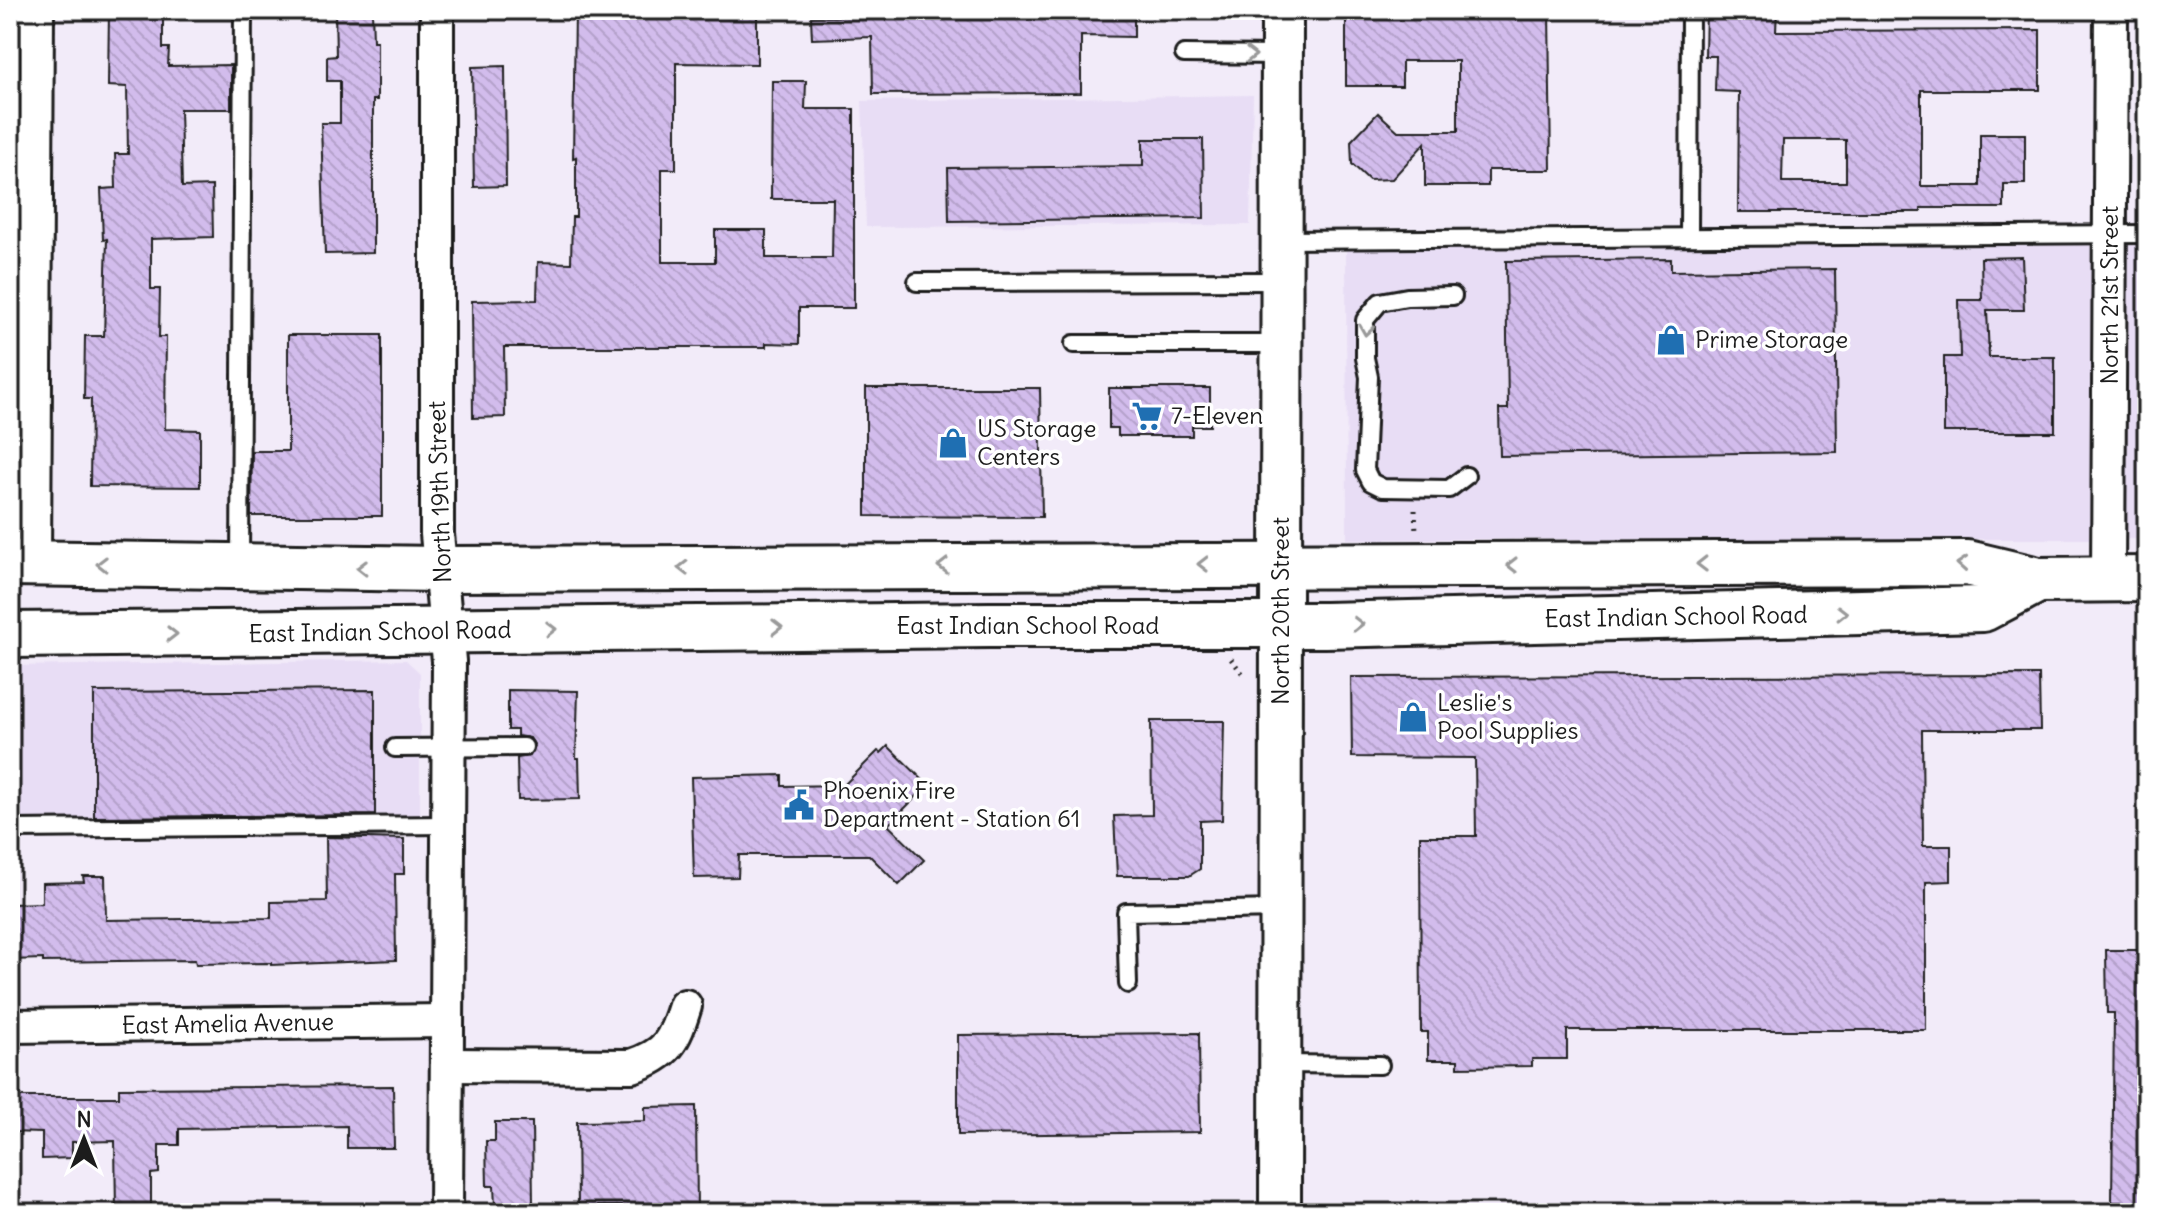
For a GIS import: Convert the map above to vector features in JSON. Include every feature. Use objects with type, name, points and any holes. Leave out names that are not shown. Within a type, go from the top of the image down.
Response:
[{"type":"main road","name":"East Indian School Road","points":[[22,563],[440,569],[1967,563],[2038,580],[2128,579]]},
{"type":"main road","name":"East Indian School Road","points":[[10,635],[958,625],[1280,625],[1983,609],[2038,580]]},
{"type":"street","points":[[22,563],[23,206],[37,10]]},
{"type":"street","name":"North 19th Street","points":[[437,10],[437,534],[449,661],[446,1213]]},
{"type":"street","name":"North 20th Street","points":[[1280,1213],[1282,10]]},
{"type":"street","name":"North 21st Street","points":[[2111,10],[2111,234],[2128,579]]},
{"type":"street","points":[[447,1065],[632,1066],[666,1050],[678,1029],[685,1006]]},
{"type":"street","name":"East Amelia Avenue","points":[[10,1026],[446,1021]]},
{"type":"lane","points":[[240,567],[243,10]]},
{"type":"lane","points":[[1689,237],[1690,10]]},
{"type":"lane","points":[[1184,54],[1282,55]]},
{"type":"lane","points":[[1281,240],[2147,234]]},
{"type":"lane","points":[[917,282],[1281,281]]},
{"type":"lane","points":[[1453,296],[1407,297],[1380,302],[1365,320],[1365,358],[1369,377],[1365,470],[1371,482],[1383,488],[1449,489],[1466,476]]},
{"type":"lane","points":[[1074,344],[1281,344]]},
{"type":"lane","points":[[395,748],[524,747]]},
{"type":"lane","points":[[10,829],[449,825]]},
{"type":"lane","points":[[1128,984],[1126,912],[1281,909]]},
{"type":"lane","points":[[1281,1064],[1380,1065]]},
{"type":"path","points":[[1140,10],[1140,15],[1164,16]]},
{"type":"path","points":[[1415,498],[1416,537]]},
{"type":"shaded area","points":[[1253,95],[1250,225],[866,227],[862,101]]},
{"type":"shaded area","points":[[2147,245],[2147,539],[1347,539],[1346,250]]},
{"type":"shaded area","points":[[406,660],[420,673],[420,819],[10,823],[10,666]]},
{"type":"building","points":[[109,10],[163,10],[163,48],[169,48],[168,66],[231,65],[231,109],[180,109],[182,187],[212,186],[213,237],[151,239],[151,289],[160,289],[159,337],[166,337],[165,429],[200,430],[200,487],[90,486],[91,399],[84,399],[85,336],[104,336],[107,239],[103,240],[101,189],[116,188],[115,154],[128,154],[127,87],[108,86]]},
{"type":"building","points":[[335,10],[372,10],[373,41],[377,41],[377,100],[373,100],[373,253],[325,254],[321,123],[340,123],[340,81],[327,81],[327,57],[336,56]]},
{"type":"building","points":[[575,10],[745,11],[745,14],[757,14],[757,64],[676,63],[676,169],[662,169],[662,262],[715,262],[715,230],[766,230],[766,258],[832,258],[833,199],[771,199],[772,81],[806,81],[805,109],[854,109],[854,308],[799,308],[799,344],[766,343],[766,347],[504,347],[505,417],[473,418],[472,301],[537,300],[538,262],[571,263],[572,217],[576,217],[576,157],[573,158]]},
{"type":"building","points":[[1346,10],[1549,10],[1551,170],[1488,170],[1488,186],[1425,186],[1425,143],[1392,179],[1369,180],[1352,164],[1351,141],[1378,113],[1398,131],[1458,131],[1458,61],[1402,61],[1402,86],[1346,86]]},
{"type":"building","points":[[1706,10],[1777,10],[1776,31],[2040,30],[2040,90],[1921,90],[1921,186],[1980,186],[1980,134],[2025,134],[2025,184],[2004,184],[2004,208],[1921,208],[1921,212],[1738,212],[1739,92],[1715,91],[1716,56],[1705,56]],"holes":[[[1783,140],[1846,140],[1846,182],[1782,182]]]},
{"type":"building","points":[[1134,13],[1134,37],[1081,36],[1081,93],[873,94],[872,37],[812,39],[811,17]]},
{"type":"building","points":[[505,66],[506,186],[474,187],[472,67]]},
{"type":"building","points":[[1143,139],[1203,139],[1204,218],[949,221],[948,168],[1143,166]]},
{"type":"building","points":[[2022,257],[2024,310],[1987,310],[1989,357],[2055,357],[2055,432],[1944,432],[1944,357],[1960,357],[1959,300],[1982,300],[1981,258]]},
{"type":"building","name":"Prime Storage","points":[[1671,259],[1671,271],[1835,269],[1837,452],[1500,456],[1499,409],[1508,409],[1506,261]]},
{"type":"building","points":[[288,335],[382,335],[382,516],[251,516],[252,451],[288,451]]},
{"type":"building","name":"US Storage Centers","points":[[866,388],[1040,388],[1042,517],[866,516]]},
{"type":"building","points":[[1109,388],[1210,388],[1210,426],[1192,426],[1192,436],[1118,436],[1118,428],[1109,428]]},
{"type":"building","points":[[2039,675],[2040,730],[1922,730],[1923,846],[1951,846],[1951,881],[1926,882],[1926,1030],[1567,1030],[1567,1059],[1532,1059],[1532,1066],[1458,1067],[1458,1060],[1428,1060],[1428,1032],[1421,1032],[1420,836],[1476,836],[1475,758],[1352,757],[1351,677]]},
{"type":"building","points":[[375,690],[375,815],[94,817],[94,692]]},
{"type":"building","points":[[508,690],[578,691],[576,758],[579,758],[580,799],[518,800],[517,758],[530,756],[535,746],[530,738],[517,736],[517,730],[508,730]]},
{"type":"building","points":[[1151,721],[1224,721],[1222,820],[1200,821],[1200,869],[1189,876],[1117,876],[1114,816],[1152,815]]},
{"type":"building","name":"Phoenix Fire Department - Station 61","points":[[888,746],[928,785],[888,825],[924,860],[899,885],[869,855],[739,855],[738,877],[694,878],[691,777],[782,775],[782,786],[844,785],[878,751],[881,753]]},
{"type":"building","points":[[326,837],[404,839],[404,874],[395,874],[396,960],[271,965],[196,964],[195,960],[10,960],[10,904],[42,903],[42,883],[84,882],[83,876],[105,876],[106,920],[271,918],[271,902],[327,901]]},
{"type":"building","points":[[2106,950],[2147,950],[2147,1203],[2112,1202],[2114,1013],[2107,1013]]},
{"type":"building","points":[[1199,1033],[1200,1132],[958,1135],[958,1035]]},
{"type":"building","points":[[393,1086],[394,1148],[347,1148],[347,1126],[179,1129],[179,1145],[159,1145],[159,1173],[151,1174],[151,1212],[116,1212],[115,1141],[72,1142],[72,1158],[42,1159],[42,1133],[10,1132],[10,1097],[119,1097],[119,1088]]},
{"type":"building","points":[[696,1106],[697,1213],[646,1213],[646,1206],[578,1206],[577,1122],[645,1121],[645,1107]]},
{"type":"building","points":[[495,1122],[532,1122],[533,1206],[495,1206],[494,1186],[487,1186],[486,1141],[495,1141]]},
{"type":"place","name":"Prime Storage","points":[[1671,340]]},
{"type":"place","name":"7-Eleven","points":[[1147,416]]},
{"type":"place","name":"US Storage Centers","points":[[953,443]]},
{"type":"place","name":"Leslie's Pool Supplies","points":[[1413,717]]},
{"type":"place","name":"Phoenix Fire Department - Station 61","points":[[799,805]]}]
